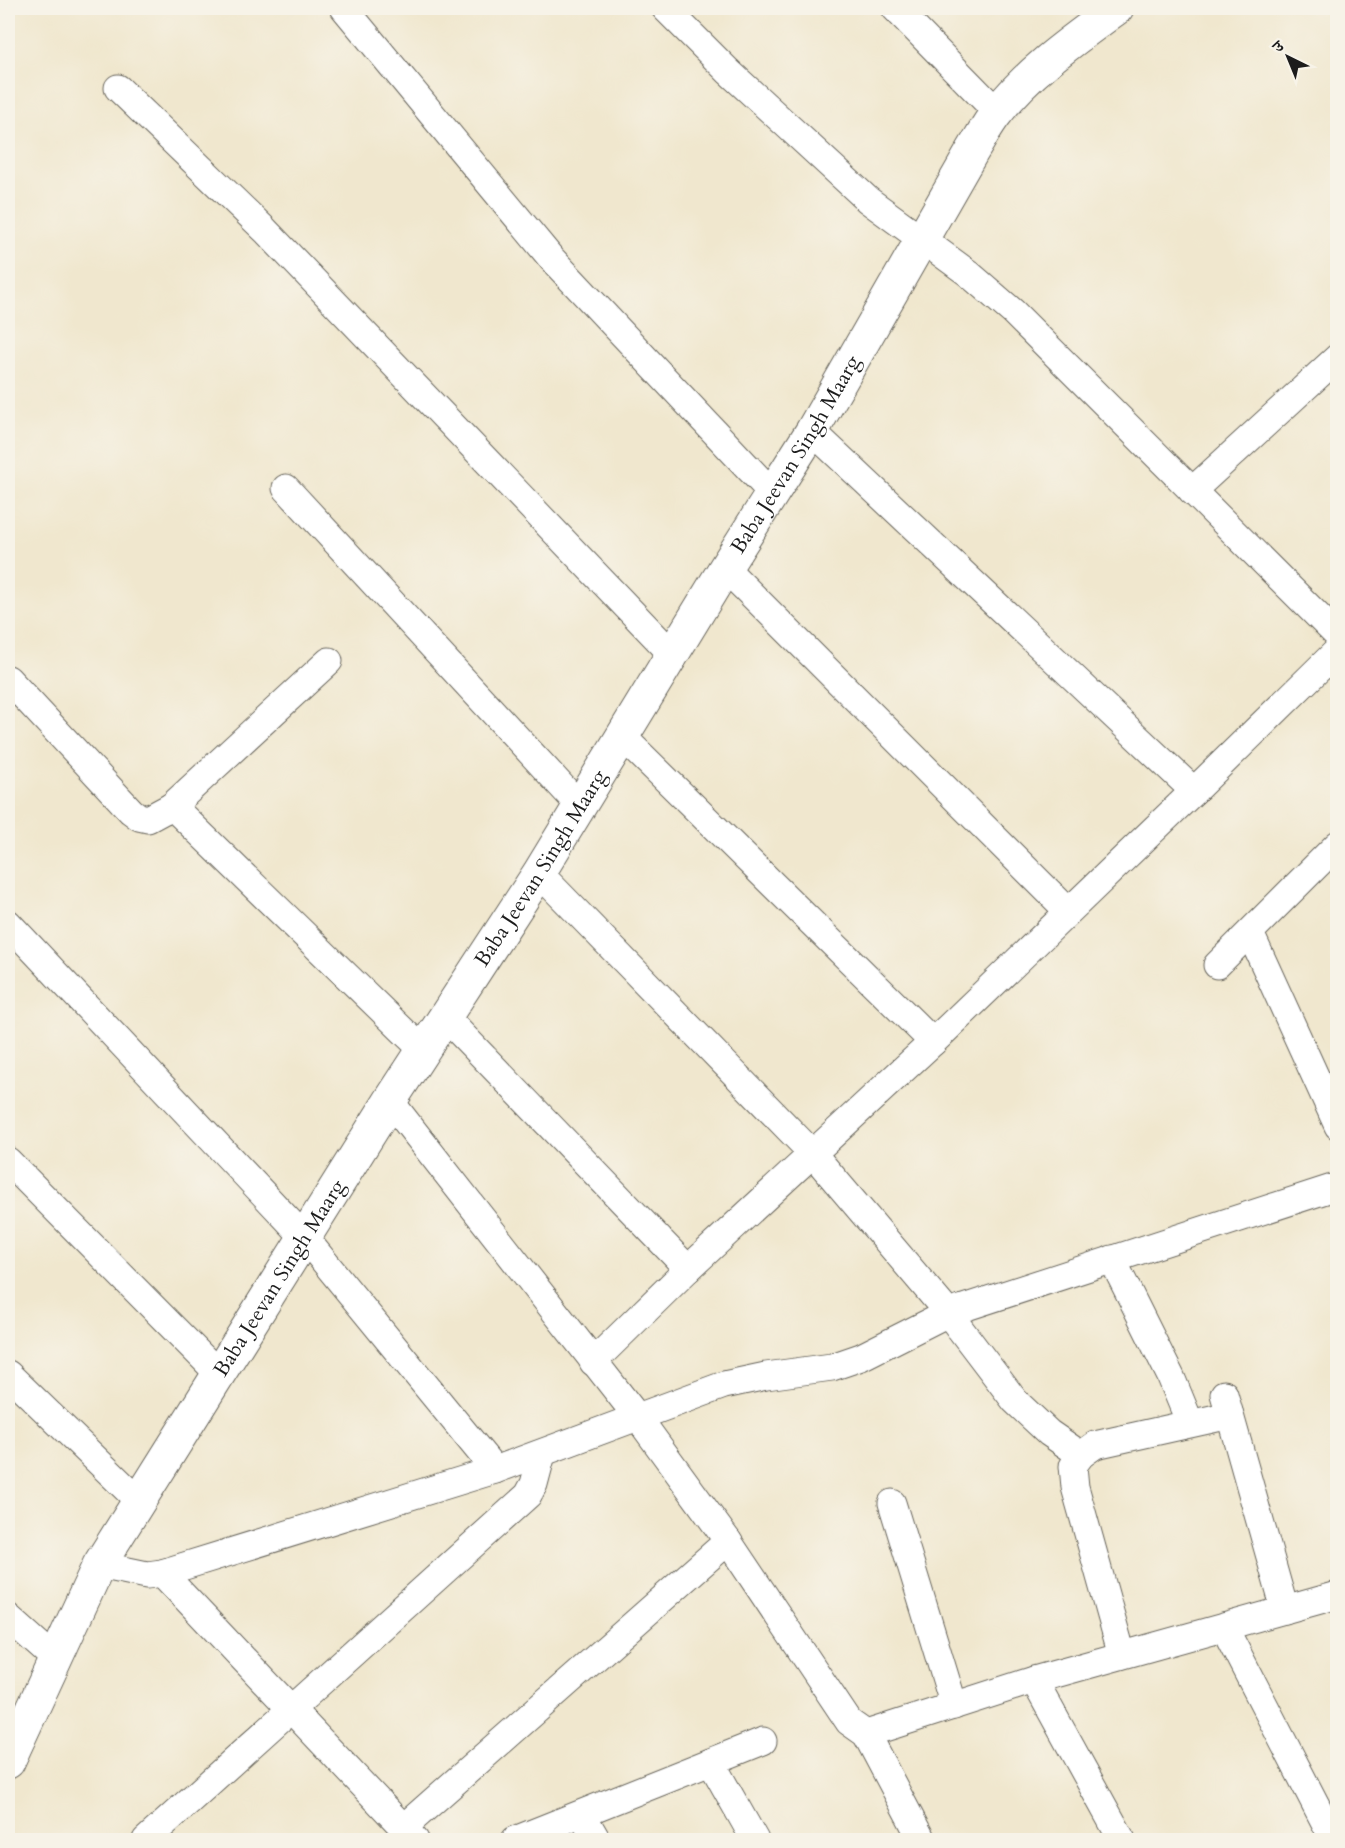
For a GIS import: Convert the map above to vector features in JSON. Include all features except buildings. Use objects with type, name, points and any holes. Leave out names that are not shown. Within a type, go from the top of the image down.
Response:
[{"type":"street","points":[[344,8],[551,258],[772,493]]},
{"type":"street","points":[[665,8],[728,71],[868,200],[968,273],[1005,305],[1338,636]]},
{"type":"street","points":[[896,8],[997,112]]},
{"type":"street","name":"Baba Jeevan Singh Maarg","points":[[8,1762],[99,1565],[390,1101],[538,873],[725,567],[812,431],[920,240],[997,112],[1046,62],[1117,8]]},
{"type":"street","points":[[118,88],[274,239],[672,654]]},
{"type":"street","points":[[1192,491],[1338,357]]},
{"type":"street","points":[[812,431],[1194,791]]},
{"type":"street","points":[[286,488],[579,805]]},
{"type":"street","points":[[725,567],[1068,911]]},
{"type":"street","points":[[593,1362],[688,1269],[933,1042],[1338,650]]},
{"type":"street","points":[[8,679],[131,811],[139,817],[148,819],[172,806],[329,661]]},
{"type":"street","points":[[622,736],[933,1042]]},
{"type":"street","points":[[172,806],[423,1050]]},
{"type":"street","points":[[1217,966],[1338,844]]},
{"type":"street","points":[[538,873],[813,1154],[948,1313],[1015,1401],[1049,1433],[1081,1455]]},
{"type":"street","points":[[8,923],[304,1238],[495,1470]]},
{"type":"street","points":[[1250,933],[1338,1126]]},
{"type":"street","points":[[446,1017],[688,1269]]},
{"type":"street","points":[[390,1101],[639,1419],[728,1541],[849,1722],[866,1734],[922,1840]]},
{"type":"street","points":[[8,1161],[219,1374]]},
{"type":"street","points":[[99,1565],[147,1575],[162,1573],[543,1454],[724,1385],[758,1377],[832,1367],[861,1357],[948,1313],[1338,1186]]},
{"type":"street","points":[[1112,1259],[1171,1377],[1190,1423]]},
{"type":"street","points":[[8,1374],[139,1501]]},
{"type":"street","points":[[1122,1655],[1075,1487],[1073,1466],[1081,1455],[1095,1445],[1190,1423],[1227,1404],[1285,1610]]},
{"type":"street","points":[[146,1840],[528,1495],[534,1484],[543,1454]]},
{"type":"street","points":[[892,1503],[954,1706]]},
{"type":"street","points":[[162,1573],[410,1834],[728,1541]]},
{"type":"street","points":[[866,1734],[1034,1680],[1338,1595]]},
{"type":"street","points":[[8,1617],[55,1659]]},
{"type":"street","points":[[1224,1627],[1334,1840]]},
{"type":"street","points":[[1034,1680],[1122,1840]]},
{"type":"street","points":[[514,1840],[763,1741]]},
{"type":"street","points":[[711,1762],[755,1840]]},
{"type":"street","points":[[582,1814],[597,1840]]}]
